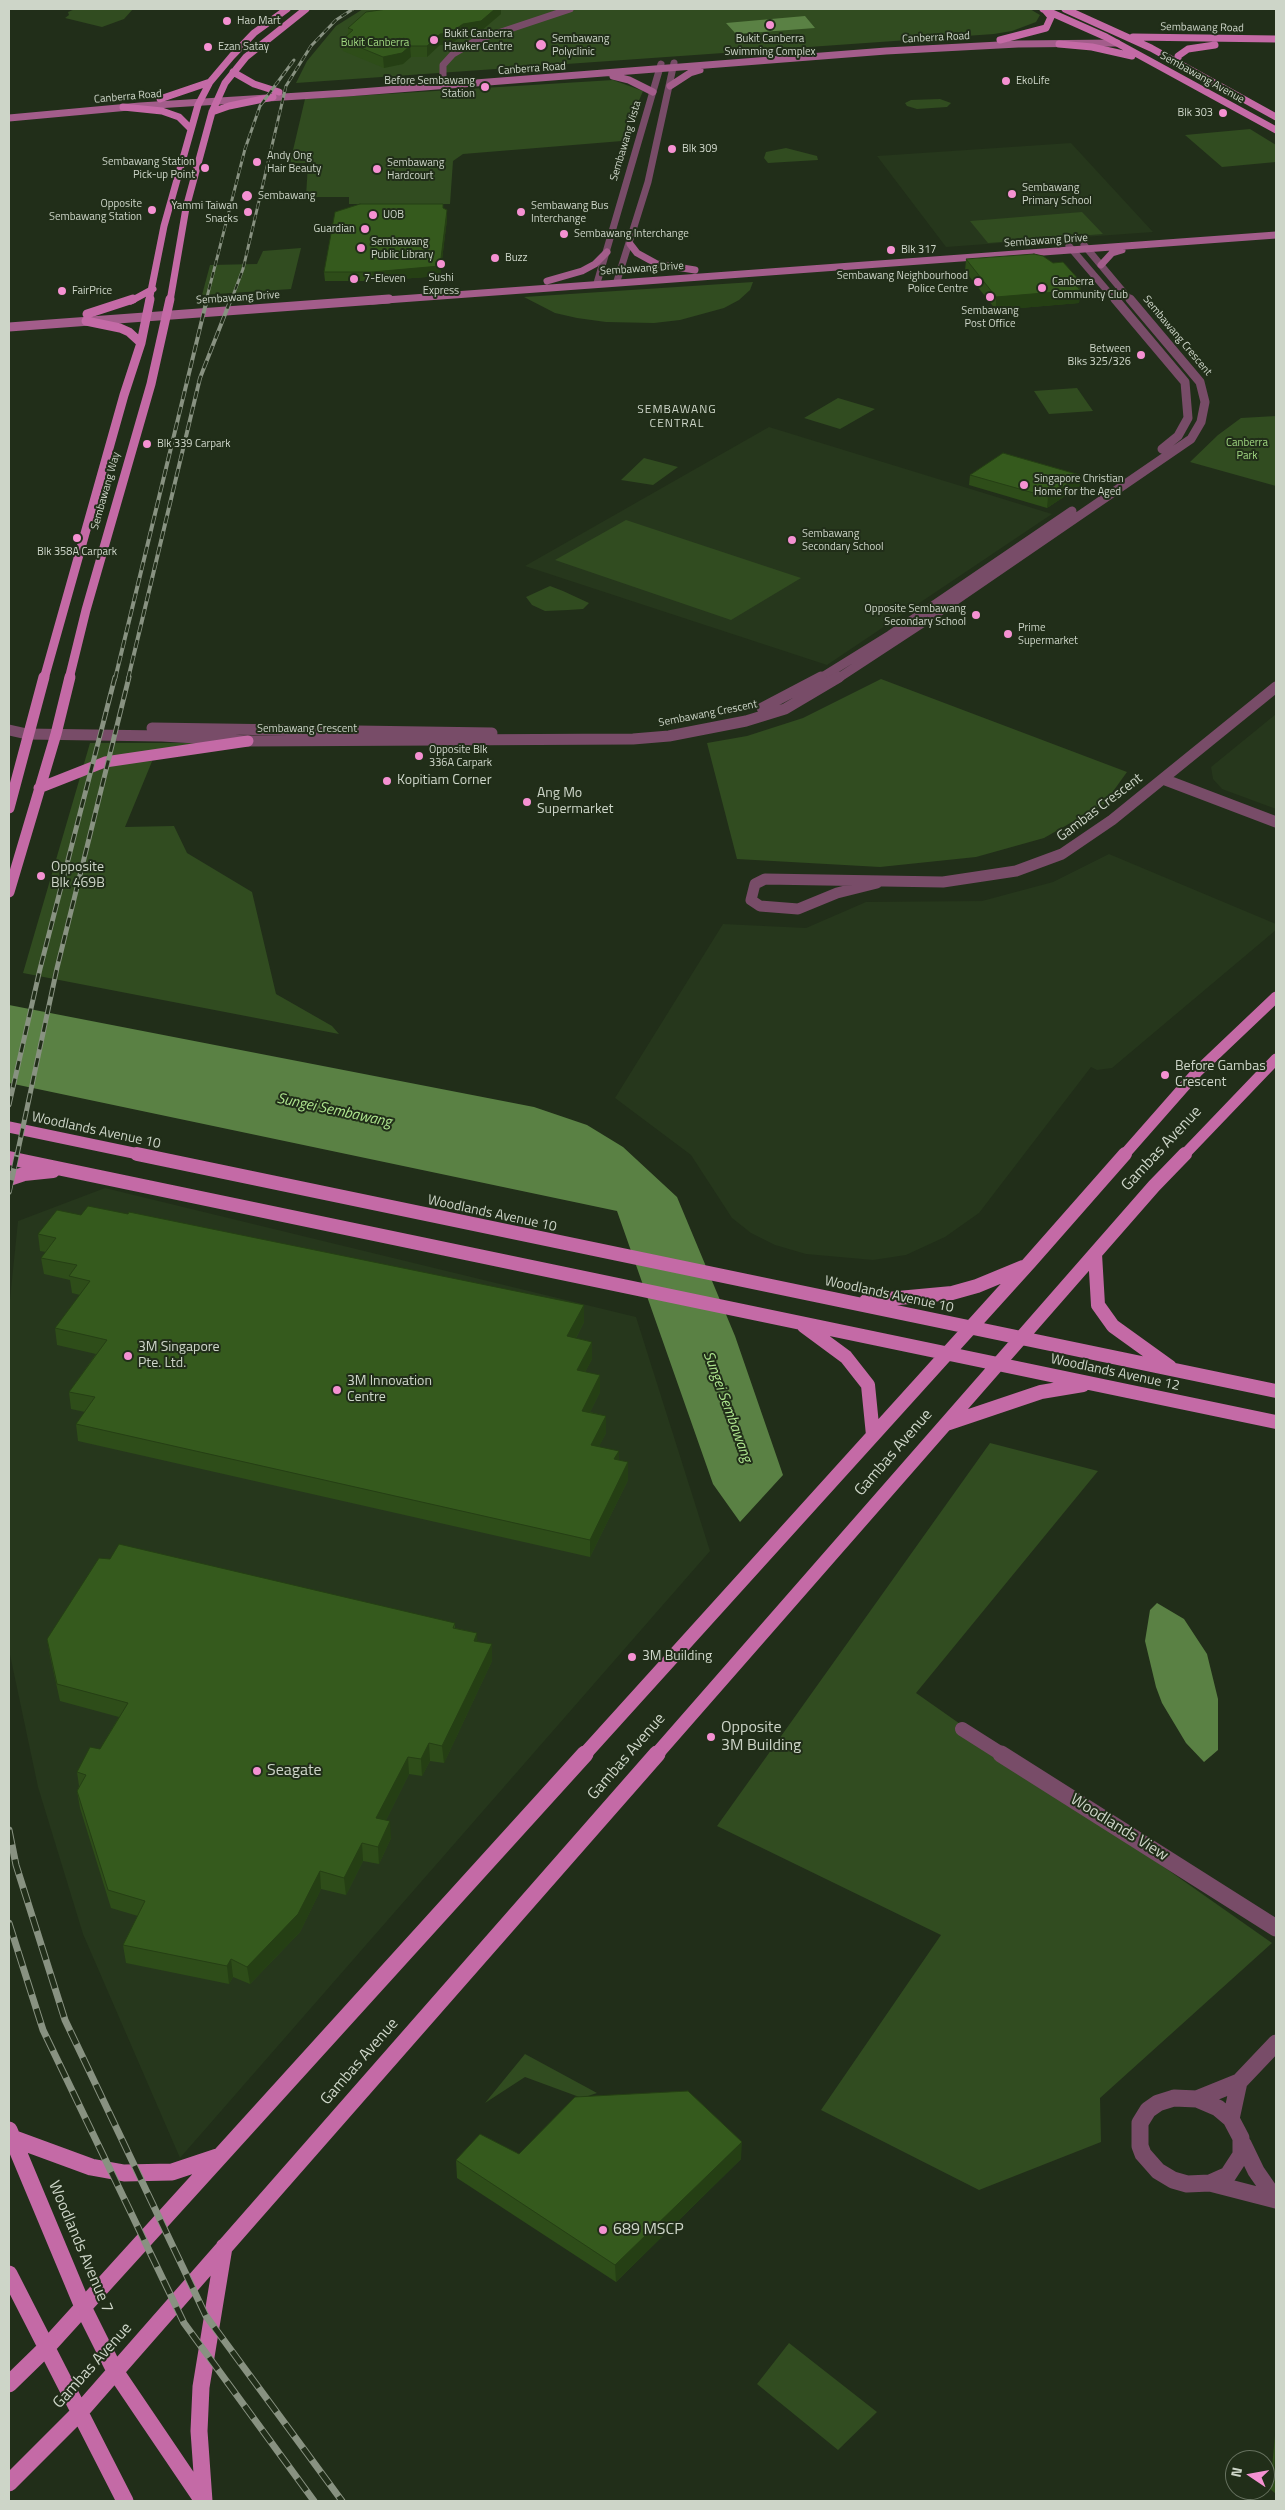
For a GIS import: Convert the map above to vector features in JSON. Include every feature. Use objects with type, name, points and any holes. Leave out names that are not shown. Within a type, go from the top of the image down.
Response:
[{"type":"main road","name":"Sembawang Way","points":[[9,808],[28,730],[124,395],[141,343],[164,226],[190,128],[200,99],[210,82],[254,33],[287,9]]},
{"type":"main road","name":"Sembawang Way","points":[[9,892],[57,730],[86,610],[151,384],[168,311],[186,208],[212,112],[217,98],[233,72],[266,38],[306,9]]},
{"type":"main road","points":[[1000,40],[1046,28],[1050,23],[1051,17],[1044,9]]},
{"type":"main road","name":"Sembawang Road","points":[[1044,9],[1117,43],[1276,46]]},
{"type":"main road","name":"Sembawang Road","points":[[1065,9],[1140,43]]},
{"type":"main road","points":[[1096,23],[1179,37]]},
{"type":"main road","name":"Canberra Road","points":[[734,62],[906,44],[1106,37]]},
{"type":"main road","name":"Sembawang Road","points":[[1106,37],[1276,39]]},
{"type":"main road","name":"Canberra Road","points":[[217,98],[273,97],[593,74],[674,65],[910,50],[1117,43]]},
{"type":"main road","name":"Sembawang Avenue","points":[[1117,43],[1197,85],[1276,130]]},
{"type":"main road","name":"Sembawang Avenue","points":[[1140,43],[1276,117]]},
{"type":"main road","points":[[1058,44],[1092,47],[1149,60]]},
{"type":"main road","points":[[1178,63],[1178,56],[1188,49],[1217,44]]},
{"type":"main road","points":[[670,86],[690,73],[734,62]]},
{"type":"main road","name":"Canberra Road","points":[[9,118],[279,92],[660,67]]},
{"type":"main road","points":[[233,72],[254,84],[279,92]]},
{"type":"main road","points":[[593,74],[629,80],[653,92]]},
{"type":"main road","points":[[160,99],[210,82]]},
{"type":"main road","points":[[212,112],[229,106],[273,97]]},
{"type":"main road","name":"Canberra Road","points":[[9,112],[160,99],[200,99]]},
{"type":"main road","points":[[123,107],[162,111],[179,117],[190,128]]},
{"type":"main road","name":"Sembawang Drive","points":[[168,311],[1086,247],[1276,230]]},
{"type":"main road","name":"Sembawang Drive","points":[[1086,247],[1276,235]]},
{"type":"main road","points":[[630,244],[637,253],[658,264],[697,270]]},
{"type":"main road","points":[[1101,265],[1112,254],[1141,245]]},
{"type":"main road","name":"Sembawang Drive","points":[[618,279],[697,270],[1071,248]]},
{"type":"main road","points":[[547,281],[582,271],[595,264],[607,252]]},
{"type":"main road","name":"Sembawang Drive","points":[[9,327],[168,311],[547,281],[598,280]]},
{"type":"main road","points":[[87,318],[126,303],[153,289]]},
{"type":"main road","points":[[87,318],[129,332],[141,343]]},
{"type":"main road","name":"Sembawang Drive","points":[[9,320],[87,318]]},
{"type":"main road","points":[[124,395],[135,386],[151,384]]},
{"type":"main road","points":[[39,788],[106,762],[248,741]]},
{"type":"main road","name":"Gambas Avenue","points":[[9,2384],[47,2347],[971,1327],[1197,1072],[1276,997]]},
{"type":"main road","name":"Gambas Avenue","points":[[9,2483],[79,2412],[115,2372],[1154,1186],[1276,1059]]},
{"type":"main road","name":"Woodlands Avenue 10","points":[[9,1127],[971,1327]]},
{"type":"main road","points":[[9,1158],[947,1353]]},
{"type":"main road","points":[[9,1179],[24,1174],[66,1170]]},
{"type":"main road","points":[[1095,1254],[1098,1304],[1113,1326],[1176,1371]]},
{"type":"main road","points":[[851,1302],[952,1293],[977,1286],[1027,1265]]},
{"type":"main road","points":[[800,1323],[846,1358],[868,1385],[873,1435]]},
{"type":"main road","name":"Woodlands Avenue 12","points":[[971,1327],[1276,1391]]},
{"type":"main road","name":"Woodlands Avenue 12","points":[[947,1353],[1276,1422]]},
{"type":"main road","points":[[945,1425],[1041,1392],[1090,1384]]},
{"type":"main road","points":[[10,2134],[91,2167],[124,2173],[172,2172],[219,2157]]},
{"type":"main road","name":"Woodlands Avenue 7","points":[[10,2134],[83,2306],[115,2372],[203,2501]]},
{"type":"main road","points":[[203,2501],[199,2430],[201,2387],[224,2247]]},
{"type":"main road","points":[[9,2274],[125,2501]]},
{"type":"street","points":[[443,80],[443,65],[452,54],[468,45],[507,29],[570,9]]},
{"type":"street","points":[[618,279],[648,182],[674,65]]},
{"type":"street","name":"Sembawang Vista","points":[[598,280],[660,67]]},
{"type":"street","name":"Sembawang Crescent","points":[[57,730],[248,741],[633,739],[668,736],[746,720],[785,709],[853,669],[927,620],[1191,439],[1201,422],[1206,402],[1203,389],[1086,247]]},
{"type":"street","name":"Sembawang Crescent","points":[[11,730],[594,733],[674,727],[750,712],[773,704],[890,635],[1075,509],[1178,436],[1189,411],[1185,382],[1071,248]]},
{"type":"street","name":"Gambas Crescent","points":[[877,883],[837,893],[798,909],[760,906],[751,900],[752,889],[765,880],[850,879],[877,883],[971,880],[1016,871],[1040,863],[1062,854],[1089,837],[1276,687]]},
{"type":"street","name":"Gambas Crescent","points":[[1163,779],[1276,822]]},
{"type":"street","name":"Woodlands View","points":[[962,1729],[1276,1928]]},
{"type":"street","points":[[1197,2099],[1239,2082],[1276,2043]]},
{"type":"street","points":[[1231,2119],[1239,2082]]},
{"type":"street","points":[[1174,2098],[1197,2099],[1218,2108],[1231,2119],[1256,2171],[1276,2200],[1210,2183],[1187,2184],[1174,2180],[1158,2171],[1143,2154],[1140,2146],[1140,2123],[1148,2110],[1158,2103],[1174,2098]]},
{"type":"street","points":[[1210,2183],[1228,2175],[1234,2170],[1241,2155],[1241,2138]]},
{"type":"shaded area","name":"Sembawang Primary School","points":[[1071,143],[1153,232],[946,247],[877,156]]},
{"type":"shaded area","name":"Sembawang Secondary School","points":[[769,427],[1052,514],[827,665],[525,566]]},
{"type":"shaded area","points":[[1276,714],[1276,809],[1222,789],[1213,779],[1211,767]]},
{"type":"shaded area","points":[[1109,854],[1276,924],[1276,930],[1112,1068],[1097,1070],[1091,1067],[979,1213],[945,1237],[906,1255],[873,1260],[806,1254],[775,1245],[751,1233],[732,1218],[691,1155],[615,1098],[723,924],[806,928],[866,902],[982,901],[1053,882]]},
{"type":"shaded area","points":[[105,1188],[636,1317],[710,1551],[180,2158],[83,1934],[38,1787],[9,1650],[9,1309],[18,1221]]},
{"type":"green space","points":[[75,9],[133,9],[124,19],[102,27],[65,18],[69,15],[68,12]]},
{"type":"green space","name":"Bukit Canberra","points":[[363,9],[1030,9],[1040,15],[1036,22],[1012,31],[994,34],[296,83],[307,61],[336,26]]},
{"type":"green space","points":[[613,80],[643,91],[622,141],[463,154],[453,161],[450,204],[349,204],[349,197],[306,197],[308,163],[290,163],[305,99]]},
{"type":"green space","points":[[940,99],[951,103],[947,107],[917,109],[907,106],[905,103],[911,100]]},
{"type":"green space","points":[[1250,129],[1276,145],[1276,162],[1222,167],[1185,135]]},
{"type":"green space","points":[[786,148],[817,156],[818,160],[768,163],[764,158],[766,152]]},
{"type":"green space","points":[[1082,212],[1103,234],[988,243],[970,221]]},
{"type":"green space","points":[[301,248],[291,289],[202,295],[210,265],[257,264],[263,251]]},
{"type":"green space","points":[[753,282],[750,290],[739,300],[724,308],[680,320],[654,323],[606,322],[577,318],[555,313],[524,297]]},
{"type":"green space","points":[[1077,388],[1093,411],[1049,414],[1034,391]]},
{"type":"green space","points":[[838,398],[875,409],[840,429],[804,418]]},
{"type":"green space","name":"Canberra Park","points":[[1276,416],[1276,486],[1190,462],[1218,435],[1241,418]]},
{"type":"green space","points":[[644,458],[678,467],[653,485],[621,480]]},
{"type":"green space","points":[[626,520],[801,578],[731,620],[555,560]]},
{"type":"green space","points":[[550,586],[589,603],[583,609],[545,611],[532,605],[526,597]]},
{"type":"green space","points":[[881,679],[1127,772],[1104,804],[1044,838],[976,857],[880,867],[737,859],[707,743],[747,736],[803,718]]},
{"type":"green space","points":[[90,743],[205,743],[153,759],[125,827],[174,826],[187,853],[252,892],[276,994],[332,1026],[339,1034],[23,973]]},
{"type":"green space","points":[[990,1443],[1098,1471],[916,1693],[1272,1943],[1100,2098],[1101,2142],[979,2190],[821,2110],[941,1935],[717,1826]]},
{"type":"green space","points":[[525,2054],[597,2093],[582,2098],[525,2077],[485,2103]]},
{"type":"green space","points":[[789,2343],[877,2412],[838,2450],[757,2384]]},
{"type":"water","name":"Bukit Canberra Swimming Complex","points":[[805,16],[815,28],[736,34],[726,23]]},
{"type":"water","name":"Sungei Sembawang","points":[[9,1005],[534,1107],[587,1125],[623,1147],[677,1197],[735,1336],[783,1475],[740,1522],[713,1484],[617,1211],[9,1083]]},
{"type":"water","points":[[1157,1603],[1184,1619],[1207,1654],[1218,1699],[1218,1750],[1204,1762],[1186,1743],[1162,1703],[1156,1687],[1145,1641],[1150,1610]]},
{"type":"building","points":[[387,9],[495,9],[481,21],[463,24],[450,33],[440,34],[427,46],[410,46],[402,53],[383,57],[342,40],[353,30],[348,28],[366,12]]},
{"type":"building","points":[[360,204],[443,204],[443,208],[447,210],[440,266],[372,272],[324,272],[335,212]]},
{"type":"building","points":[[1034,254],[1043,256],[1053,263],[1063,262],[1081,282],[1074,283],[1080,290],[996,297],[966,259]]},
{"type":"building","points":[[1003,453],[1080,475],[1048,497],[970,475]]},
{"type":"building","name":"3M Innovation Centre","points":[[88,1206],[128,1214],[129,1212],[584,1305],[567,1336],[592,1342],[577,1370],[600,1375],[582,1411],[606,1416],[591,1445],[619,1451],[614,1459],[628,1462],[590,1540],[76,1424],[95,1397],[69,1392],[107,1340],[55,1328],[90,1281],[69,1276],[77,1265],[41,1258],[56,1238],[38,1234],[57,1210],[81,1215]]},
{"type":"building","name":"Seagate","points":[[119,1544],[455,1623],[453,1628],[477,1633],[474,1641],[492,1644],[442,1746],[429,1743],[421,1759],[408,1757],[376,1818],[390,1821],[378,1847],[362,1843],[344,1878],[320,1871],[298,1914],[247,1967],[231,1959],[227,1966],[123,1945],[145,1901],[108,1890],[77,1791],[86,1775],[77,1772],[90,1747],[100,1749],[128,1703],[57,1684],[47,1639],[99,1558],[110,1559]]},
{"type":"building","name":"689 MSCP","points":[[688,2091],[742,2142],[615,2265],[456,2160],[480,2134],[519,2154],[575,2097]]},
{"type":"building","points":[[1276,2451],[1276,2473],[1275,2472]]},
{"type":"railway","points":[[231,301],[243,269],[286,86],[311,46],[336,20],[353,9]]},
{"type":"railway","points":[[206,301],[245,149],[260,106],[294,60]]},
{"type":"railway","points":[[115,679],[207,299]]},
{"type":"railway","points":[[128,679],[200,378],[231,299]]},
{"type":"railway","points":[[9,1105],[40,969],[115,677]]},
{"type":"railway","points":[[17,1155],[57,968],[129,677]]},
{"type":"railway","points":[[9,1192],[17,1154]]},
{"type":"railway","points":[[9,1830],[16,1865],[65,2020],[206,2316],[342,2501]]},
{"type":"railway","points":[[9,1923],[43,2030],[184,2323],[314,2501]]},
{"type":"place","name":"Hao Mart","points":[[227,21]]},
{"type":"place","name":"Bukit Canberra Swimming Complex","points":[[770,25]]},
{"type":"place","name":"Bukit Canberra Hawker Centre","points":[[434,40]]},
{"type":"place","name":"Sembawang Polyclinic","points":[[541,45]]},
{"type":"place","name":"Ezan Satay","points":[[208,47]]},
{"type":"place","name":"EkoLife","points":[[1006,81]]},
{"type":"place","name":"Before Sembawang Station","points":[[485,87]]},
{"type":"place","name":"Blk 303","points":[[1223,113]]},
{"type":"place","name":"Blk 309","points":[[672,149]]},
{"type":"place","name":"Andy Ong Hair Beauty","points":[[257,162]]},
{"type":"place","name":"Sembawang Station Pick-up Point","points":[[205,168]]},
{"type":"place","name":"Sembawang Hardcourt","points":[[377,169]]},
{"type":"place","name":"Sembawang Primary School","points":[[1012,194]]},
{"type":"place","name":"Sembawang","points":[[247,196]]},
{"type":"place","name":"Opposite Sembawang Station","points":[[152,210]]},
{"type":"place","name":"Yammi Taiwan Snacks","points":[[248,212]]},
{"type":"place","name":"Sembawang Bus Interchange","points":[[521,212]]},
{"type":"place","name":"UOB","points":[[373,215]]},
{"type":"place","name":"Guardian","points":[[365,229]]},
{"type":"place","name":"Sembawang Interchange","points":[[564,234]]},
{"type":"place","name":"Sembawang Public Library","points":[[361,248]]},
{"type":"place","name":"Blk 317","points":[[891,250]]},
{"type":"place","name":"Buzz","points":[[495,258]]},
{"type":"place","name":"Sushi Express","points":[[441,264]]},
{"type":"place","name":"7-Eleven","points":[[354,279]]},
{"type":"place","name":"Sembawang Neighbourhood Police Centre","points":[[978,282]]},
{"type":"place","name":"Canberra Community Club","points":[[1042,288]]},
{"type":"place","name":"FairPrice","points":[[62,291]]},
{"type":"place","name":"Sembawang Post Office","points":[[990,297]]},
{"type":"place","name":"Between Blks 325/326","points":[[1141,355]]},
{"type":"place","name":"Blk 339 Carpark","points":[[147,444]]},
{"type":"place","name":"Singapore Christian Home for the Aged","points":[[1024,485]]},
{"type":"place","name":"Blk 358A Carpark","points":[[77,538]]},
{"type":"place","name":"Sembawang Secondary School","points":[[792,540]]},
{"type":"place","name":"Opposite Sembawang Secondary School","points":[[976,615]]},
{"type":"place","name":"Prime Supermarket","points":[[1008,634]]},
{"type":"place","name":"Opposite Blk 336A Carpark","points":[[419,756]]},
{"type":"place","name":"Kopitiam Corner","points":[[387,781]]},
{"type":"place","name":"Ang Mo Supermarket","points":[[527,802]]},
{"type":"place","name":"Opposite Blk 469B","points":[[41,876]]},
{"type":"place","name":"Before Gambas Crescent","points":[[1165,1075]]},
{"type":"place","name":"3M Singapore Pte. Ltd.","points":[[128,1356]]},
{"type":"place","name":"3M Innovation Centre","points":[[337,1390]]},
{"type":"place","name":"3M Building","points":[[632,1657]]},
{"type":"place","name":"Opposite 3M Building","points":[[711,1737]]},
{"type":"place","name":"Seagate","points":[[257,1771]]},
{"type":"place","name":"689 MSCP","points":[[603,2230]]},
{"type":"district","name":"SEMBAWANG CENTRAL","points":[[677,417]]}]
